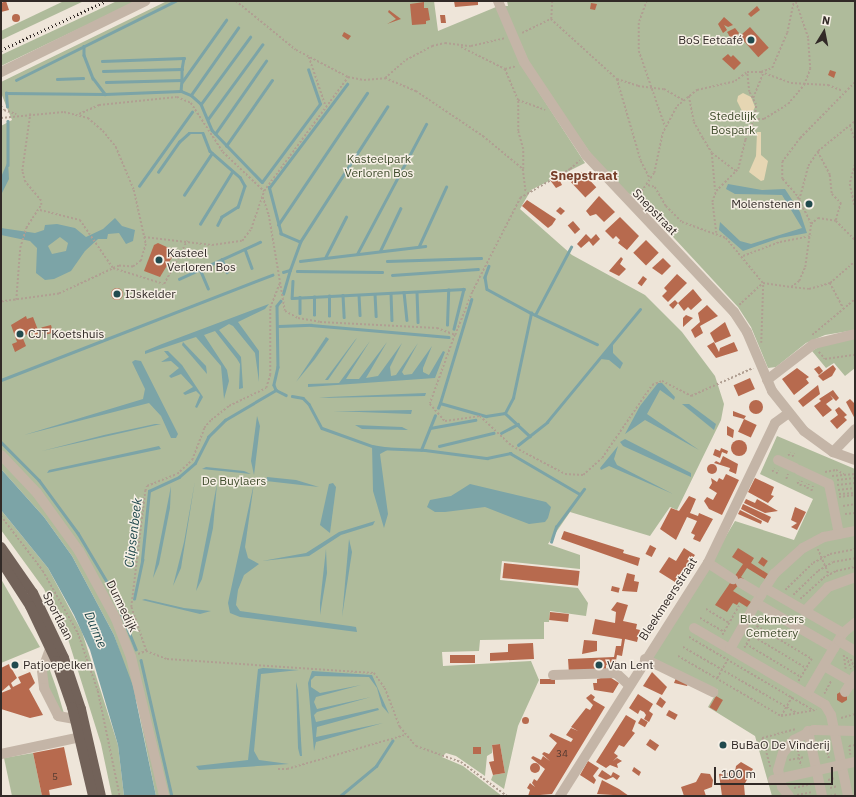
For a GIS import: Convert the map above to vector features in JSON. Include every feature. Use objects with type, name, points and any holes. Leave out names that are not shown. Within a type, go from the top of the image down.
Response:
[{"type":"main road","name":"Sportlaan","points":[[1,547],[33,594],[64,658],[81,709],[101,796]]},
{"type":"main road","name":"Sportlaan","points":[[1,562],[30,606],[50,649],[75,719],[93,796]]},
{"type":"street","points":[[1,72],[145,1]]},
{"type":"street","name":"Snepstraat","points":[[498,1],[511,36],[524,62],[557,114],[586,155],[629,204],[734,312],[756,353],[767,380],[790,413],[815,442],[833,452],[855,460]]},
{"type":"street","points":[[767,380],[811,346],[855,334]]},
{"type":"street","name":"Bleekmeersstraat","points":[[560,796],[645,659],[708,563],[775,423],[790,413]]},
{"type":"street","points":[[833,452],[855,429]]},
{"type":"street","name":"Durmedijk","points":[[1,455],[38,493],[79,551],[116,619],[131,657],[164,796]]},
{"type":"street","points":[[778,460],[797,469],[828,493],[839,534]]},
{"type":"street","points":[[734,651],[761,595],[787,561],[818,547],[839,534],[855,531]]},
{"type":"street","points":[[708,563],[855,651]]},
{"type":"street","points":[[805,611],[833,584],[855,578]]},
{"type":"street","points":[[761,595],[784,599],[805,611],[838,641]]},
{"type":"street","points":[[807,694],[838,641],[855,623]]},
{"type":"street","points":[[694,628],[822,703],[831,715],[848,796]]},
{"type":"street","points":[[50,649],[42,672],[44,688],[58,716],[75,719]]},
{"type":"street","points":[[645,659],[713,692]]},
{"type":"street","points":[[824,666],[854,681],[845,692]]},
{"type":"street","points":[[553,675],[616,673],[628,686]]},
{"type":"street","points":[[776,780],[783,753],[794,740],[808,731],[824,729],[835,732],[855,731]]},
{"type":"street","points":[[808,731],[822,796]]},
{"type":"street","points":[[1,754],[80,737]]},
{"type":"street","points":[[776,780],[802,769],[816,770],[842,765],[853,758]]},
{"type":"street","points":[[776,780],[787,793]]},
{"type":"path","points":[[236,1],[309,57],[348,77],[364,80],[385,78],[416,91],[483,136],[523,169]]},
{"type":"path","points":[[551,19],[552,1]]},
{"type":"path","points":[[647,1],[639,23],[639,51],[665,126]]},
{"type":"path","points":[[753,98],[762,73],[772,68],[776,62],[795,1]]},
{"type":"path","points":[[754,119],[764,119],[783,108],[804,85],[811,55],[795,1]]},
{"type":"path","points":[[385,78],[406,60],[432,46],[445,43],[458,46],[471,46],[511,36],[551,19]]},
{"type":"path","points":[[551,19],[617,79],[675,93],[683,100]]},
{"type":"path","points":[[458,46],[505,70],[518,100],[518,131],[522,149],[526,192]]},
{"type":"path","points":[[309,57],[325,105]]},
{"type":"path","points":[[505,70],[524,62]]},
{"type":"path","points":[[716,233],[712,202],[716,191],[736,171],[754,119],[756,105],[747,87],[747,72]]},
{"type":"path","points":[[629,204],[648,185],[665,126],[683,100],[689,96],[711,85],[735,81],[747,72],[762,73],[804,85],[828,85],[844,92]]},
{"type":"path","points":[[144,237],[212,245],[242,241],[251,228],[264,192],[325,105],[348,77]]},
{"type":"path","points":[[617,79],[641,161],[650,179]]},
{"type":"path","points":[[791,287],[803,274],[811,236],[811,224],[799,200],[782,179],[782,162],[800,138],[855,82]]},
{"type":"path","points":[[689,96],[694,122],[712,153],[736,171]]},
{"type":"path","points":[[1,118],[30,114],[79,114],[99,105],[177,97],[191,103],[223,152],[264,192]]},
{"type":"path","points":[[518,100],[557,114]]},
{"type":"path","points":[[1,106],[4,110],[18,115]]},
{"type":"path","points":[[16,300],[22,241],[26,228],[40,210],[41,201],[25,182],[22,171],[30,114]]},
{"type":"path","points":[[1,302],[59,294],[113,268],[136,266],[146,244],[134,190],[116,147],[103,131],[79,114]]},
{"type":"path","points":[[799,200],[808,166],[818,151],[855,121]]},
{"type":"path","points":[[850,125],[855,140]]},
{"type":"path","points":[[818,151],[830,175],[832,194],[841,204],[836,221]]},
{"type":"path","points":[[712,153],[716,191]]},
{"type":"path","points":[[586,155],[570,169],[526,192],[520,198],[472,292],[430,404],[445,421],[480,416],[512,446],[565,474],[583,475],[602,458],[652,385],[662,381],[691,396],[760,365]]},
{"type":"path","points":[[855,165],[850,194],[855,207]]},
{"type":"path","points":[[648,185],[655,187],[666,206],[682,222],[716,233],[726,238],[743,256],[763,283],[761,345],[756,353]]},
{"type":"path","points":[[263,197],[269,215],[278,284],[285,311],[298,318],[320,322],[437,328],[455,335]]},
{"type":"path","points":[[40,210],[80,220],[97,242],[113,268],[164,284],[187,241]]},
{"type":"path","points":[[811,224],[818,218],[836,221],[855,240]]},
{"type":"path","points":[[743,256],[780,242],[811,236]]},
{"type":"path","points":[[763,283],[809,289],[830,283],[855,261]]},
{"type":"path","points":[[734,312],[763,283]]},
{"type":"path","points":[[830,283],[844,308]]},
{"type":"path","points":[[146,651],[131,606],[145,491],[147,486],[176,474],[192,460],[204,428],[211,420],[229,406],[266,388],[270,375],[270,308],[278,284]]},
{"type":"path","points":[[855,299],[816,330],[811,346],[825,359],[855,355]]},
{"type":"path","points":[[855,474],[845,474],[836,470],[823,472],[828,493],[855,513]]},
{"type":"path","points":[[828,493],[845,474]]},
{"type":"path","points":[[828,493],[855,478]]},
{"type":"path","points":[[828,493],[855,483]]},
{"type":"path","points":[[828,493],[855,488]]},
{"type":"path","points":[[828,493],[855,494]]},
{"type":"path","points":[[828,493],[855,504]]},
{"type":"path","points":[[1,516],[43,571],[78,633],[98,691],[120,796]]},
{"type":"path","points":[[813,553],[818,547]]},
{"type":"path","points":[[818,547],[833,584]]},
{"type":"path","points":[[784,599],[800,574],[822,558],[855,549]]},
{"type":"path","points":[[784,599],[806,580],[826,566],[855,558]]},
{"type":"path","points":[[718,642],[740,604]]},
{"type":"path","points":[[706,609],[729,622]]},
{"type":"path","points":[[700,618],[724,632]]},
{"type":"path","points":[[716,678],[734,651],[746,644],[756,626],[769,633],[812,659],[781,716]]},
{"type":"path","points":[[751,635],[807,668]]},
{"type":"path","points":[[689,637],[814,710]]},
{"type":"path","points":[[746,644],[802,677]]},
{"type":"path","points":[[683,647],[797,713]]},
{"type":"path","points":[[131,657],[146,651],[167,659],[370,671],[381,680],[404,735],[425,751],[460,762],[507,796]]},
{"type":"path","points":[[678,656],[781,716],[824,708],[822,703],[836,672]]},
{"type":"path","points":[[775,734],[762,738],[776,780]]},
{"type":"path","points":[[278,769],[288,770],[404,735]]},
{"type":"path","points":[[823,762],[829,760],[825,741]]},
{"type":"path","points":[[853,758],[849,746],[855,745]]},
{"type":"path","points":[[794,751],[798,748],[802,769]]},
{"type":"path","points":[[802,769],[807,764],[804,750]]},
{"type":"path","points":[[789,760],[805,756]]},
{"type":"path","points":[[788,763],[790,757]]},
{"type":"path","points":[[794,767],[802,769]]},
{"type":"path","points":[[824,781],[844,776]]},
{"type":"path","points":[[787,793],[813,783]]},
{"type":"green space","points":[[64,1],[84,1],[1,40],[1,31]]},
{"type":"green space","points":[[117,1],[137,1],[1,66],[1,55]]},
{"type":"green space","points":[[167,1],[434,1],[438,31],[496,7],[523,68],[585,163],[531,190],[520,209],[572,255],[645,295],[682,332],[715,376],[724,404],[721,420],[677,510],[670,507],[650,536],[570,512],[548,544],[580,555],[580,569],[502,561],[500,580],[578,588],[588,603],[586,616],[550,611],[549,622],[544,622],[544,639],[480,640],[479,651],[442,652],[443,666],[531,661],[539,680],[518,726],[504,789],[491,780],[493,775],[505,773],[500,744],[492,745],[492,753],[487,756],[485,776],[456,756],[446,753],[442,757],[463,766],[502,796],[156,796],[137,703],[114,635],[72,556],[44,517],[1,469],[1,126],[12,120],[1,93],[1,82]]},
{"type":"green space","name":"Stedelijk Bospark","points":[[507,1],[855,1],[855,330],[825,335],[806,343],[776,367],[768,368],[751,327],[738,307],[637,198],[622,190],[593,157],[532,69],[504,6],[508,6]]},
{"type":"green space","points":[[855,338],[855,368],[845,376],[834,363],[826,368],[812,351],[820,346]]},
{"type":"green space","name":"Bleekmeers Cemetery","points":[[777,436],[855,469],[855,796],[772,796],[755,736],[708,707],[718,690],[652,659],[735,521],[794,540],[813,499],[760,474]]},
{"type":"green space","points":[[1,510],[48,568],[82,632],[118,745],[124,796],[112,796],[101,744],[68,639],[44,589],[1,530]]},
{"type":"green space","points":[[1,579],[40,647],[1,663]]},
{"type":"green space","points":[[47,662],[65,717],[61,716],[46,686]]},
{"type":"green space","points":[[33,753],[42,796],[12,796],[4,758]]},
{"type":"sand","points":[[743,93],[751,97],[755,107],[750,117],[744,115],[737,101],[738,96]]},
{"type":"sand","points":[[757,132],[761,132],[761,155],[768,161],[764,180],[761,181],[749,172],[756,156]]},
{"type":"water","points":[[8,161],[9,179],[1,195],[1,177]]},
{"type":"water","points":[[728,184],[762,190],[785,189],[800,212],[807,233],[780,238],[743,251],[719,230],[720,222],[740,241],[751,244],[802,228],[782,195],[735,194],[726,189]]},
{"type":"water","points":[[115,218],[122,226],[135,230],[133,241],[126,244],[119,233],[108,234],[107,239],[98,239],[85,251],[71,271],[54,279],[45,280],[36,273],[37,248],[30,241],[1,235],[1,228],[35,233],[44,230],[45,225],[57,224],[75,228],[86,237],[103,229]],"holes":[[[60,237],[68,243],[66,251],[52,254],[48,246]]]},
{"type":"water","points":[[269,304],[265,309],[238,322],[259,351],[259,382],[255,353],[233,326],[229,324],[219,330],[241,357],[243,388],[239,389],[240,364],[237,359],[215,331],[204,335],[227,370],[229,381],[224,399],[221,366],[196,337],[145,354],[145,351],[162,344]]},
{"type":"water","points":[[326,337],[329,339],[296,382]]},
{"type":"water","points":[[357,338],[328,380],[325,380],[355,340]]},
{"type":"water","points":[[370,341],[346,379],[359,379],[387,342],[366,378],[378,376],[402,343],[390,367],[391,376],[396,375],[418,343],[402,372],[404,375],[412,374],[432,346],[423,368],[423,372],[429,375],[443,351],[445,352],[435,378],[308,387],[308,384],[339,383]]},
{"type":"water","points":[[183,342],[206,366],[207,374],[182,345]]},
{"type":"water","points":[[613,343],[613,353],[623,363],[620,369],[609,360],[601,359]]},
{"type":"water","points":[[164,351],[168,351],[182,365],[203,397],[197,408],[195,407],[200,395],[196,391],[185,395],[183,393],[193,387],[181,374],[171,378],[169,376],[179,368],[171,361],[161,362],[169,357]]},
{"type":"water","points":[[135,360],[141,361],[178,434],[176,438],[171,438],[161,416],[149,403],[24,435],[143,399],[145,389],[132,362]]},
{"type":"water","points":[[658,383],[662,383],[675,397],[674,400],[660,390],[647,414],[699,450],[645,420],[625,434],[640,406]]},
{"type":"water","points":[[426,393],[425,396],[319,398],[329,397]]},
{"type":"water","points":[[682,404],[689,404],[716,424],[714,430]]},
{"type":"water","points":[[412,410],[411,414],[333,411],[353,411]]},
{"type":"water","points":[[257,416],[260,426],[254,475],[251,461]]},
{"type":"water","points":[[161,424],[42,451],[104,435]]},
{"type":"water","points":[[355,425],[402,427],[408,430],[362,429]]},
{"type":"water","points":[[625,439],[691,473],[691,477],[623,446],[620,442]]},
{"type":"water","points":[[372,445],[391,448],[380,454],[388,514],[384,528],[373,491]]},
{"type":"water","points":[[159,446],[161,449],[47,473],[49,470]]},
{"type":"water","points":[[618,446],[614,459],[617,465],[673,494],[609,466],[601,470],[600,468]]},
{"type":"water","points":[[206,467],[244,471],[251,474],[202,469]]},
{"type":"water","name":"Durme","points":[[1,469],[44,517],[72,556],[114,635],[133,686],[156,796],[124,796],[118,745],[90,650],[74,615],[48,568],[1,510]]},
{"type":"water","points":[[267,477],[296,480],[319,487],[266,481]]},
{"type":"water","points":[[195,481],[181,568],[173,586],[184,542]]},
{"type":"water","points":[[254,483],[245,547],[248,558],[259,564],[244,575],[238,590],[236,605],[240,611],[356,627],[357,632],[240,617],[230,613],[228,603]]},
{"type":"water","points":[[333,483],[336,487],[330,533],[320,525],[329,484]]},
{"type":"water","points":[[217,484],[213,528],[202,579],[196,591]]},
{"type":"water","points":[[470,484],[546,502],[551,507],[548,518],[545,522],[529,524],[485,507],[435,512],[427,507],[430,500],[451,496]]},
{"type":"water","points":[[171,486],[170,508],[159,564],[153,578]]},
{"type":"water","points":[[375,521],[373,525],[341,535],[309,556],[262,561],[306,553],[339,532]]},
{"type":"water","points":[[349,539],[352,552],[342,617]]},
{"type":"water","points":[[326,549],[327,573],[320,615],[320,603]]},
{"type":"water","points":[[145,599],[184,608],[211,611],[200,614],[142,600]]},
{"type":"water","points":[[258,669],[299,670],[261,674],[254,751],[259,760],[289,764],[199,770],[196,766],[248,760]]},
{"type":"water","points":[[312,671],[372,675],[389,714],[382,706],[377,688],[369,677],[315,676],[311,680],[311,687],[320,693],[361,685],[316,697],[314,702],[317,709],[371,697],[317,712],[314,715],[316,722],[378,708],[379,710],[317,727],[316,737],[383,723],[316,742],[314,751],[308,683]]},
{"type":"water","points":[[296,682],[298,690],[302,756],[300,756],[298,748]]},
{"type":"building","points":[[6,1],[9,10],[1,12],[1,3]]},
{"type":"building","points":[[454,1],[478,1],[478,5],[455,7]]},
{"type":"building","points":[[424,2],[424,8],[428,8],[430,20],[426,21],[426,24],[412,25],[410,4]]},
{"type":"building","points":[[591,3],[597,4],[595,10],[590,9]]},
{"type":"building","points":[[757,6],[760,10],[751,17],[748,14]]},
{"type":"building","points":[[389,10],[401,19],[387,24],[396,19],[388,12]]},
{"type":"building","points":[[14,14],[18,14],[20,18],[18,22],[14,22],[12,20],[12,16]]},
{"type":"building","points":[[440,15],[445,15],[446,23],[441,23]]},
{"type":"building","points":[[724,17],[733,25],[728,27],[724,25],[727,30],[723,33],[718,24]]},
{"type":"building","name":"BoS Eetcafé","points":[[750,27],[769,48],[758,57],[740,36]]},
{"type":"building","points":[[735,28],[739,33],[733,42],[727,32]]},
{"type":"building","points":[[344,32],[351,36],[348,40],[342,36]]},
{"type":"building","points":[[728,54],[731,57],[733,55],[741,63],[734,70],[722,59]]},
{"type":"building","points":[[830,70],[836,72],[834,78],[828,75]]},
{"type":"building","points":[[582,172],[596,187],[585,198],[571,182]]},
{"type":"building","points":[[558,177],[562,185],[556,188],[550,180]]},
{"type":"building","points":[[599,196],[615,212],[604,222],[596,214],[590,216],[586,211]]},
{"type":"building","points":[[527,200],[556,219],[552,225],[548,228],[522,206]]},
{"type":"building","points":[[560,207],[565,211],[561,215],[556,211]]},
{"type":"building","points":[[620,217],[639,236],[627,250],[618,243],[620,240],[616,236],[613,239],[605,231]]},
{"type":"building","points":[[573,221],[580,229],[575,234],[568,226]]},
{"type":"building","points":[[586,234],[591,239],[596,234],[600,239],[593,246],[589,241],[581,248],[577,244]]},
{"type":"building","points":[[646,240],[659,253],[646,265],[633,253]]},
{"type":"building","name":"Kasteel Verloren Bos","points":[[158,243],[171,249],[174,254],[160,277],[144,271],[154,245]]},
{"type":"building","points":[[621,257],[623,259],[620,264],[626,269],[619,276],[609,271]]},
{"type":"building","points":[[663,258],[671,266],[662,275],[652,268]]},
{"type":"building","points":[[677,274],[687,283],[668,302],[662,296],[667,291],[664,288]]},
{"type":"building","points":[[643,276],[647,279],[642,286],[638,283]]},
{"type":"building","name":"IJskelder","points":[[115,288],[119,288],[123,294],[119,300],[115,300],[111,296],[111,292]]},
{"type":"building","points":[[693,289],[702,300],[691,310],[688,307],[684,311],[678,303]]},
{"type":"building","points":[[675,300],[678,303],[673,309],[669,305]]},
{"type":"building","points":[[707,305],[718,316],[700,326],[703,333],[695,338],[691,330],[700,322],[698,313]]},
{"type":"building","points":[[686,315],[693,318],[683,327],[683,318]]},
{"type":"building","name":"CJT Koetshuis","points":[[26,316],[27,319],[33,317],[38,330],[35,331],[38,333],[37,337],[33,335],[34,332],[22,336],[26,346],[15,352],[12,344],[17,342],[11,325]]},
{"type":"building","points":[[725,322],[731,336],[715,343],[710,333]]},
{"type":"building","points":[[51,325],[53,333],[43,335],[41,327]]},
{"type":"building","points":[[714,342],[719,352],[720,348],[734,342],[738,351],[716,358],[707,346]]},
{"type":"building","points":[[833,365],[836,369],[832,376],[823,381],[818,376]]},
{"type":"building","points":[[819,366],[823,371],[819,375],[814,369]]},
{"type":"building","points":[[797,368],[809,377],[806,379],[809,383],[794,395],[782,379]]},
{"type":"building","points":[[750,378],[755,389],[738,396],[734,385]]},
{"type":"building","points":[[818,385],[820,394],[803,407],[798,401]]},
{"type":"building","points":[[833,390],[839,398],[836,401],[830,395],[833,399],[826,404],[832,410],[823,417],[814,406],[821,401],[819,399]]},
{"type":"building","points":[[850,399],[855,404],[855,419],[846,402]]},
{"type":"building","points":[[756,400],[761,402],[763,407],[761,412],[756,414],[751,412],[749,407],[751,402]]},
{"type":"building","points":[[839,407],[847,415],[844,417],[847,420],[837,429],[830,421],[838,415],[835,410]]},
{"type":"building","points":[[733,411],[746,416],[744,419],[733,416]]},
{"type":"building","points":[[744,419],[757,425],[751,438],[738,432]]},
{"type":"building","points":[[727,426],[734,430],[733,438],[727,435]]},
{"type":"building","points":[[739,440],[745,442],[747,448],[745,454],[739,456],[733,454],[731,448],[733,442]]},
{"type":"building","points":[[721,448],[728,451],[727,454],[722,452],[720,458],[713,455],[715,449],[720,451]]},
{"type":"building","points":[[723,456],[738,464],[736,474],[729,471],[730,468],[714,463],[716,461],[720,463]]},
{"type":"building","points":[[710,464],[714,464],[716,465],[716,473],[710,474],[707,471],[707,467]]},
{"type":"building","points":[[726,474],[739,480],[722,515],[709,509],[704,501],[707,497],[713,500],[717,493],[709,488],[712,483],[711,478],[717,482],[719,478],[723,480]]},
{"type":"building","points":[[755,478],[774,487],[771,495],[774,496],[768,503],[748,492]]},
{"type":"building","points":[[689,496],[696,499],[690,513],[698,516],[699,513],[713,519],[700,542],[693,539],[695,535],[691,533],[697,521],[687,517],[676,540],[660,529],[671,508],[679,511]]},
{"type":"building","points":[[746,499],[755,503],[757,499],[778,511],[765,513],[744,503]]},
{"type":"building","points":[[743,504],[771,517],[768,523],[741,509]]},
{"type":"building","points":[[795,507],[806,512],[797,530],[791,527],[797,523],[791,520]]},
{"type":"building","points":[[740,510],[762,521],[761,524],[738,514]]},
{"type":"building","points":[[564,531],[624,550],[623,553],[640,558],[638,566],[561,539]]},
{"type":"building","points":[[650,545],[656,548],[652,557],[645,554]]},
{"type":"building","points":[[684,548],[695,555],[675,582],[659,572],[669,557],[676,561]]},
{"type":"building","points":[[738,548],[754,558],[751,563],[768,574],[765,579],[747,568],[741,577],[744,579],[733,591],[751,602],[747,607],[739,602],[737,605],[733,603],[727,612],[715,605],[743,564],[732,557]]},
{"type":"building","points":[[762,557],[768,561],[764,567],[758,563]]},
{"type":"building","points":[[504,563],[580,571],[578,586],[502,578]]},
{"type":"building","points":[[627,573],[635,575],[634,581],[639,582],[637,592],[622,591]]},
{"type":"building","points":[[612,586],[620,588],[619,593],[611,591]]},
{"type":"building","points":[[617,602],[628,605],[623,621],[637,624],[636,629],[640,630],[637,642],[625,639],[622,656],[617,655],[615,666],[606,665],[606,672],[569,674],[568,659],[614,657],[616,646],[621,646],[622,639],[592,634],[595,619],[615,623],[616,612],[611,610]]},
{"type":"building","points":[[550,612],[569,614],[568,622],[549,620]]},
{"type":"building","points":[[584,640],[597,641],[597,651],[582,654]]},
{"type":"building","points":[[533,643],[534,659],[490,661],[490,653],[508,652],[508,644]]},
{"type":"building","points":[[450,655],[475,655],[475,663],[450,663]]},
{"type":"building","points":[[9,664],[17,678],[11,683],[13,687],[21,683],[18,677],[30,672],[35,683],[29,689],[43,715],[30,718],[1,709],[1,693],[11,689],[9,685],[1,692],[1,668]]},
{"type":"building","points":[[652,672],[667,687],[662,695],[643,686]]},
{"type":"building","points":[[608,676],[619,683],[613,693],[594,690],[593,683],[597,683],[597,679]]},
{"type":"building","points":[[676,678],[688,684],[687,686],[674,683]]},
{"type":"building","points":[[540,679],[555,679],[555,684],[540,684]]},
{"type":"building","points":[[842,691],[847,694],[847,700],[842,703],[837,700],[837,694]]},
{"type":"building","points":[[591,694],[595,697],[593,700],[605,707],[552,794],[528,796],[530,790],[527,788],[530,783],[535,787],[532,783],[534,779],[537,781],[545,769],[531,758],[533,756],[541,760],[543,756],[550,761],[542,754],[544,752],[549,754],[557,743],[549,736],[551,733],[571,742],[573,739],[566,735],[571,728],[578,731],[571,727],[586,708],[590,710],[593,705],[586,698]]},
{"type":"building","points":[[638,694],[653,704],[649,711],[653,714],[649,722],[644,719],[646,715],[644,712],[640,710],[638,714],[629,708]]},
{"type":"building","points":[[716,696],[723,700],[716,711],[710,707]]},
{"type":"building","points":[[660,697],[666,702],[662,708],[656,704]]},
{"type":"building","points":[[669,710],[678,715],[675,720],[666,715]]},
{"type":"building","points":[[626,715],[636,721],[632,731],[635,733],[624,747],[619,745],[614,753],[618,756],[613,761],[617,758],[622,761],[617,764],[618,768],[610,765],[606,768],[596,762]]},
{"type":"building","points":[[525,717],[528,720],[525,723],[522,720]]},
{"type":"building","points":[[641,718],[648,722],[645,727],[638,723]]},
{"type":"building","points":[[650,739],[659,745],[655,751],[646,745]]},
{"type":"building","points":[[500,744],[505,773],[493,775],[489,762],[494,761],[492,745]]},
{"type":"building","points":[[64,747],[72,785],[49,790],[50,796],[42,796],[33,753]]},
{"type":"building","points":[[473,747],[481,747],[481,754],[473,754]]},
{"type":"building","points":[[588,761],[599,768],[593,776],[596,780],[594,784],[580,775]]},
{"type":"building","points":[[741,762],[753,769],[744,785],[745,796],[722,796],[719,774],[735,772],[736,766]]},
{"type":"building","points":[[535,763],[540,768],[535,773],[530,768]]},
{"type":"building","points":[[634,767],[641,772],[639,776],[632,771]]},
{"type":"building","points":[[602,770],[611,776],[613,772],[620,776],[617,780],[613,777],[606,780],[598,776]]},
{"type":"building","points":[[701,773],[710,774],[713,780],[712,787],[704,790],[706,796],[684,796],[681,787],[696,782]]},
{"type":"building","points":[[602,780],[619,789],[629,796],[597,794]]},
{"type":"waterway","points":[[16,80],[175,1]]},
{"type":"waterway","points":[[182,82],[226,20]]},
{"type":"waterway","points":[[191,95],[238,28]]},
{"type":"waterway","points":[[201,104],[250,37]]},
{"type":"waterway","points":[[208,119],[262,45]]},
{"type":"waterway","name":"Clipsenbeek","points":[[84,46],[84,55],[93,78],[105,94],[181,91],[191,95],[201,104],[212,130],[262,182],[320,104],[308,70]]},
{"type":"waterway","points":[[102,61],[184,58],[182,69]]},
{"type":"waterway","points":[[215,134],[266,61]]},
{"type":"waterway","points":[[103,71],[182,69],[182,80]]},
{"type":"waterway","points":[[57,79],[83,78]]},
{"type":"waterway","points":[[106,82],[182,80],[181,91]]},
{"type":"waterway","points":[[226,146],[272,80]]},
{"type":"waterway","points":[[283,272],[290,270],[300,242],[281,234],[269,188],[347,84]]},
{"type":"waterway","points":[[7,107],[6,93],[105,94]]},
{"type":"waterway","points":[[278,225],[367,93]]},
{"type":"waterway","points":[[300,242],[387,107]]},
{"type":"waterway","points":[[139,186],[192,112]]},
{"type":"waterway","points":[[8,121],[8,165]]},
{"type":"waterway","points":[[357,254],[426,124]]},
{"type":"waterway","points":[[158,172],[179,142],[189,133],[203,133],[210,151],[240,177],[245,186],[238,207],[222,217],[218,225]]},
{"type":"waterway","points":[[184,195],[212,153]]},
{"type":"waterway","points":[[200,224],[232,172]]},
{"type":"waterway","points":[[419,246],[446,187]]},
{"type":"waterway","points":[[380,251],[400,209]]},
{"type":"waterway","points":[[325,258],[346,217]]},
{"type":"waterway","points":[[179,279],[260,242]]},
{"type":"waterway","points":[[300,261],[425,246]]},
{"type":"waterway","points":[[535,315],[571,247]]},
{"type":"waterway","points":[[245,249],[252,268]]},
{"type":"waterway","points":[[387,261],[481,258]]},
{"type":"waterway","points":[[222,259],[227,272]]},
{"type":"waterway","points":[[489,266],[485,277],[487,289],[531,313]]},
{"type":"waterway","points":[[200,269],[208,288]]},
{"type":"waterway","points":[[392,275],[478,269]]},
{"type":"waterway","name":"Clipsenbeek","points":[[283,294],[290,270]]},
{"type":"waterway","points":[[297,271],[382,272]]},
{"type":"waterway","name":"Clipsenbeek","points":[[1,380],[272,275]]},
{"type":"waterway","points":[[293,281],[292,298],[464,289],[454,329]]},
{"type":"waterway","points":[[447,325],[448,290]]},
{"type":"waterway","points":[[404,292],[407,320]]},
{"type":"waterway","points":[[417,292],[418,322]]},
{"type":"waterway","points":[[391,293],[392,320]]},
{"type":"waterway","points":[[375,294],[376,316]]},
{"type":"waterway","points":[[343,295],[344,317]]},
{"type":"waterway","points":[[359,295],[360,315]]},
{"type":"waterway","points":[[329,296],[329,316]]},
{"type":"waterway","points":[[300,297],[300,313]]},
{"type":"waterway","points":[[314,297],[314,315]]},
{"type":"waterway","points":[[440,403],[471,300]]},
{"type":"waterway","name":"Clipsenbeek","points":[[281,301],[277,306],[278,367],[274,385],[276,390],[286,395]]},
{"type":"waterway","points":[[518,445],[547,422],[640,309]]},
{"type":"waterway","points":[[438,408],[440,403],[486,416],[505,413],[513,398],[531,313],[597,344]]},
{"type":"waterway","points":[[279,326],[311,325],[448,337]]},
{"type":"waterway","name":"Clipsenbeek","points":[[134,599],[142,560],[149,491],[179,477],[195,463],[208,437],[225,420],[276,390]]},
{"type":"waterway","points":[[292,396],[303,398],[309,404],[322,428],[378,448],[425,450],[487,458],[510,453],[580,494]]},
{"type":"waterway","points":[[505,413],[530,436]]},
{"type":"waterway","points":[[421,450],[435,416]]},
{"type":"waterway","points":[[430,428],[475,420]]},
{"type":"waterway","points":[[501,433],[518,424]]},
{"type":"waterway","points":[[439,446],[493,433]]},
{"type":"waterway","points":[[1,442],[39,480],[78,533],[112,590],[136,649]]},
{"type":"waterway","points":[[551,542],[556,527],[584,489]]},
{"type":"waterway","points":[[141,660],[172,796]]},
{"type":"waterway","points":[[340,796],[376,766],[392,741]]},
{"type":"railway","points":[[1,50],[106,1]]},
{"type":"place","name":"BoS Eetcafé","points":[[751,40]]},
{"type":"place","name":"Molenstenen","points":[[809,204]]},
{"type":"place","name":"Kasteel Verloren Bos","points":[[159,260]]},
{"type":"place","name":"IJskelder","points":[[117,294]]},
{"type":"place","name":"CJT Koetshuis","points":[[20,334]]},
{"type":"place","name":"Patjoepelken","points":[[15,665]]},
{"type":"place","name":"Van Lent","points":[[599,665]]},
{"type":"place","name":"BuBaO De Vinderij","points":[[723,745]]},
{"type":"district","name":"Snepstraat","points":[[584,176]]},
{"type":"park label","name":"Kasteelpark Verloren Bos","points":[[379,166]]},
{"type":"park label","name":"De Buylaers","points":[[234,481]]}]
